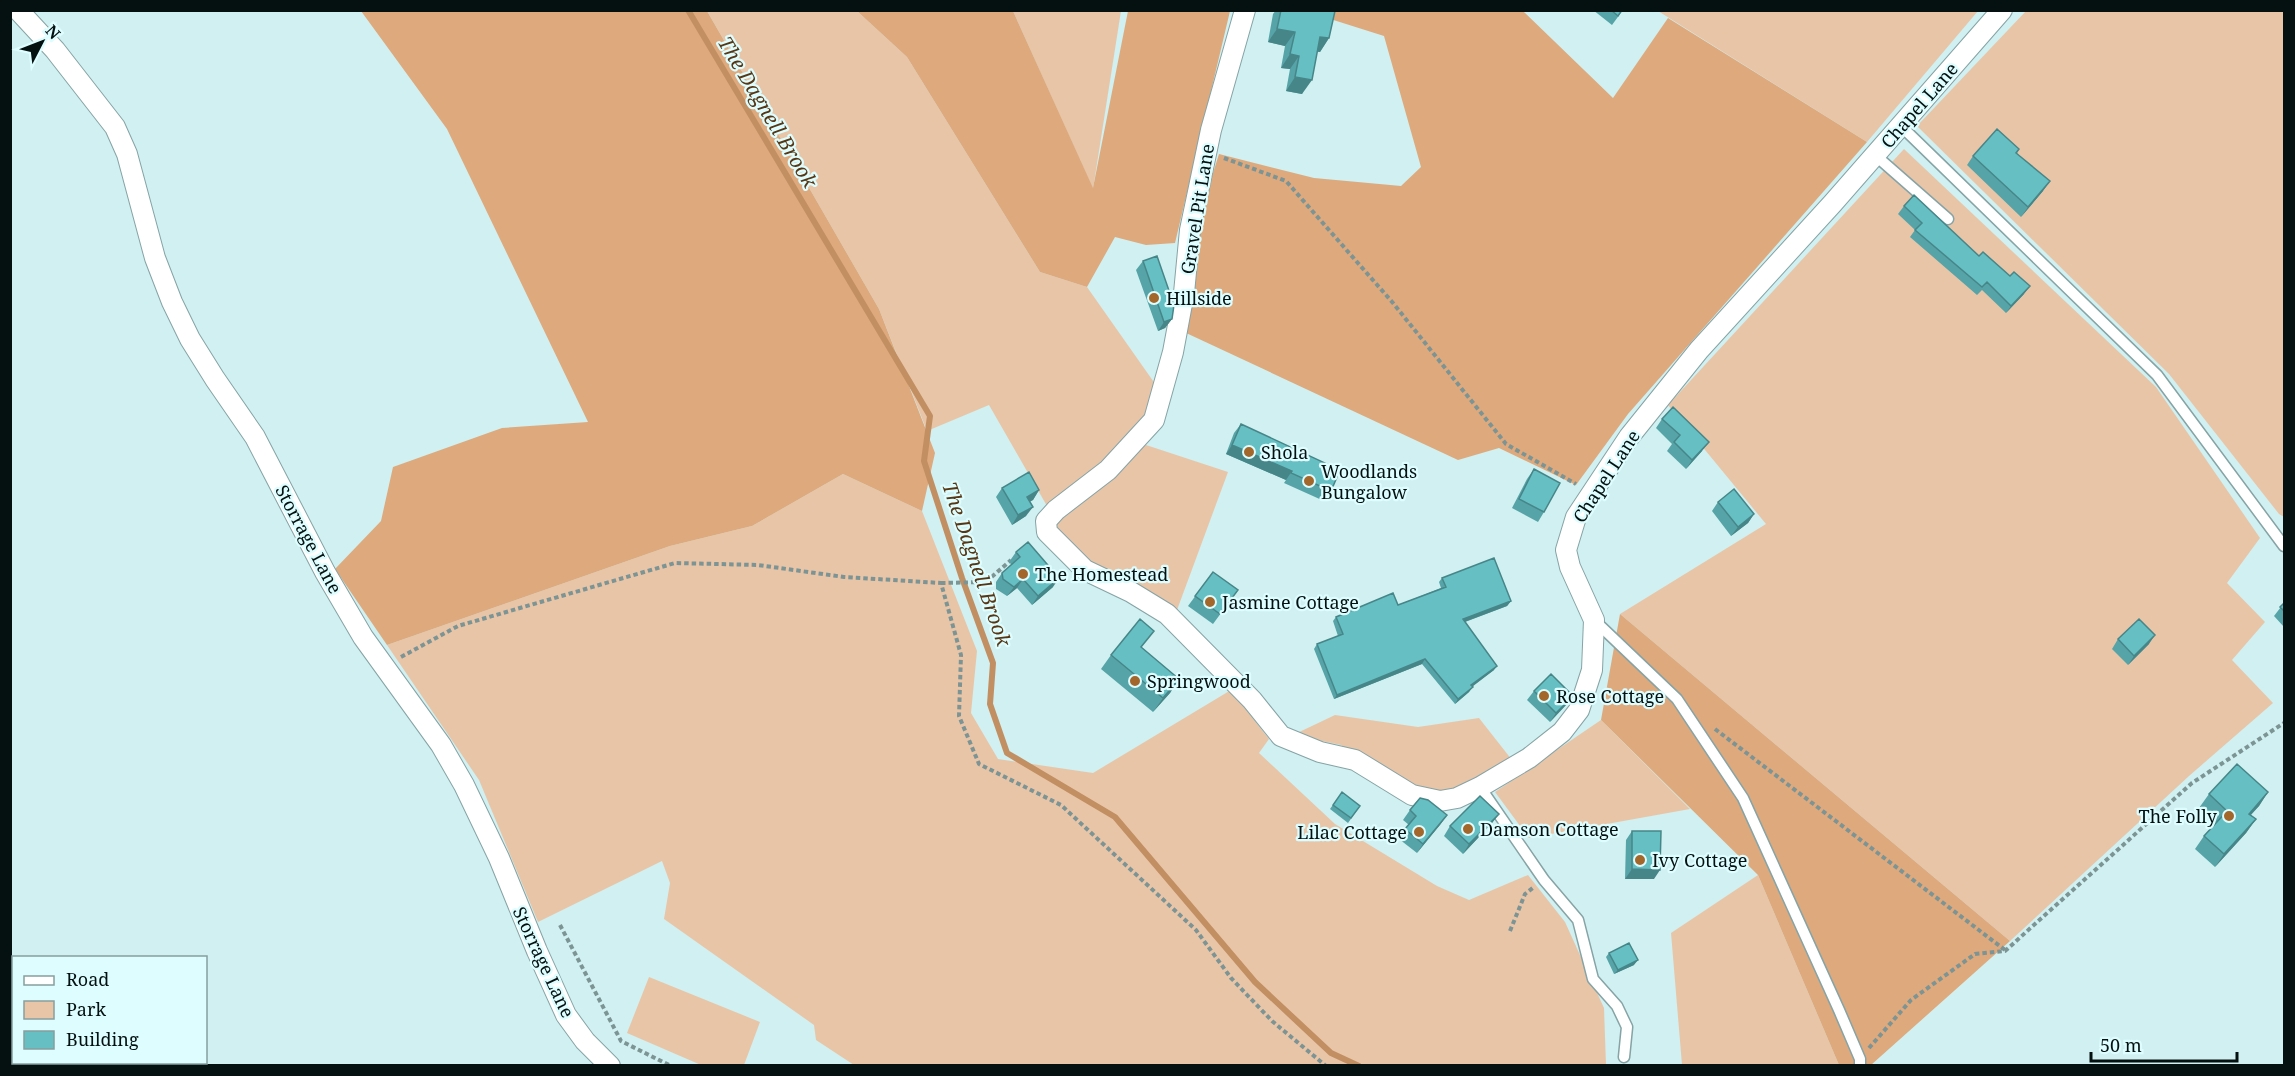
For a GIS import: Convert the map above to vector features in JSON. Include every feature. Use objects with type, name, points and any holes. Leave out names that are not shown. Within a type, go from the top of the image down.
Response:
[{"type":"street","name":"Storrage Lane","points":[[18,10],[55,50],[115,127],[126,154],[155,258],[172,302],[190,339],[255,437],[363,637],[441,745],[469,794],[495,848],[566,1015],[585,1041],[610,1065]]},
{"type":"street","name":"Gravel Pit Lane","points":[[1056,510],[1108,470],[1154,420],[1173,352],[1182,305],[1190,230],[1206,151],[1245,10]]},
{"type":"street","name":"Chapel Lane","points":[[1056,510],[1046,521],[1047,532],[1085,570],[1131,592],[1167,614],[1252,700],[1281,736],[1320,752],[1355,760],[1377,776],[1412,795],[1440,801],[1457,798],[1480,787],[1529,758],[1571,723],[1579,710],[1592,670],[1594,620],[1570,567],[1566,550],[1576,517],[1629,437],[1699,350],[2002,10]]},
{"type":"lane","points":[[1900,126],[2157,375],[2284,546]]},
{"type":"lane","points":[[1875,155],[1948,219]]},
{"type":"lane","points":[[1594,620],[1677,699],[1743,798],[1839,1010],[1860,1062]]},
{"type":"lane","points":[[1480,787],[1544,880],[1578,920],[1593,979],[1617,1006],[1627,1027],[1624,1057]]},
{"type":"path","points":[[1206,151],[1286,181],[1393,303],[1506,444],[1592,493]]},
{"type":"path","points":[[385,666],[458,626],[675,563],[758,565],[844,577],[950,583],[986,582],[1015,556]]},
{"type":"path","points":[[941,583],[961,655],[959,716],[978,764],[1061,805],[1196,930],[1231,978],[1272,1021],[1326,1065]]},
{"type":"path","points":[[1860,1062],[1911,1000],[1975,954],[2005,951],[2192,783],[2284,723]]},
{"type":"path","points":[[1714,728],[2005,951]]},
{"type":"path","points":[[1510,931],[1525,894],[1544,880]]},
{"type":"path","points":[[560,925],[621,1041],[671,1065]]},
{"type":"green space","points":[[707,11],[857,11],[907,57],[1040,272],[1087,287],[1158,388],[1148,413],[1102,466],[1047,506],[989,405],[927,431],[879,309]]},
{"type":"green space","points":[[1013,11],[1121,11],[1093,189]]},
{"type":"green space","points":[[1658,11],[1978,11],[1867,142]]},
{"type":"green space","points":[[2026,11],[2284,11],[2284,517],[2279,514],[2169,374],[1917,126]]},
{"type":"green space","points":[[1904,149],[2156,387],[2260,538],[2227,583],[2265,622],[2232,660],[2273,703],[2189,776],[2010,941],[1620,614],[1766,524],[1668,405]]},
{"type":"green space","points":[[1146,445],[1228,472],[1177,610],[1088,563],[1061,537],[1055,523]]},
{"type":"green space","points":[[843,474],[922,511],[977,651],[971,713],[998,759],[1093,773],[1231,690],[1269,739],[1259,753],[1335,824],[1437,886],[1469,900],[1528,875],[1565,922],[1604,1008],[1606,1065],[854,1065],[816,1040],[814,1025],[664,919],[670,883],[662,861],[538,922],[479,780],[387,645],[670,546],[752,526]]},
{"type":"green space","points":[[1335,715],[1418,727],[1479,718],[1512,760],[1444,795],[1425,793],[1385,773],[1341,745],[1293,735]]},
{"type":"green space","points":[[1601,720],[1690,809],[1529,838],[1495,792]]},
{"type":"green space","points":[[1758,875],[1839,1065],[1682,1065],[1671,933]]},
{"type":"green space","points":[[649,977],[760,1022],[744,1065],[701,1065],[627,1033]]},
{"type":"shaded area","points":[[361,11],[707,11],[879,309],[935,453],[922,511],[843,474],[752,526],[670,546],[387,645],[335,569],[381,521],[393,467],[502,428],[588,422],[447,129]]},
{"type":"shaded area","points":[[857,11],[1013,11],[1093,188],[1128,11],[1230,11],[1175,243],[1146,245],[1115,237],[1087,287],[1040,272],[907,57]]},
{"type":"shaded area","points":[[1305,11],[1523,11],[1613,98],[1668,18],[1867,142],[1628,414],[1576,485],[1499,448],[1458,460],[1184,332],[1200,214],[1219,154],[1314,178],[1401,186],[1421,167],[1384,36]]},
{"type":"shaded area","points":[[1620,614],[2010,941],[1871,1065],[1839,1065],[1758,875],[1601,720]]},
{"type":"building","points":[[1281,10],[1335,11],[1329,38],[1320,37],[1312,80],[1295,77],[1299,56],[1290,54],[1295,32],[1277,29]]},
{"type":"building","points":[[1611,10],[1622,10],[1618,16]]},
{"type":"building","points":[[1997,129],[2019,149],[2016,153],[2050,181],[2028,207],[1973,156]]},
{"type":"building","points":[[1914,195],[1979,256],[1983,252],[2010,276],[2014,272],[2030,286],[2011,306],[1987,282],[1982,287],[1915,230],[1922,223],[1904,206]]},
{"type":"building","points":[[1157,256],[1174,305],[1172,319],[1164,322],[1143,261]]},
{"type":"building","points":[[1673,407],[1709,442],[1692,460],[1674,442],[1680,435],[1662,419]]},
{"type":"building","points":[[1241,424],[1340,470],[1331,491],[1232,445]]},
{"type":"building","points":[[1534,469],[1560,483],[1544,512],[1519,499]]},
{"type":"building","points":[[1029,472],[1039,490],[1027,497],[1033,507],[1018,515],[1002,488]]},
{"type":"building","points":[[1734,489],[1754,514],[1738,527],[1718,502]]},
{"type":"building","name":"The Homestead","points":[[1028,542],[1059,578],[1038,596],[1023,579],[1014,587],[1003,579],[1002,573],[1020,557],[1016,552]]},
{"type":"building","points":[[1494,558],[1511,601],[1463,619],[1497,666],[1471,685],[1473,687],[1458,699],[1425,659],[1337,695],[1317,644],[1343,634],[1336,617],[1393,593],[1398,605],[1446,587],[1442,578]]},
{"type":"building","name":"Jasmine Cottage","points":[[1213,572],[1238,590],[1220,614],[1195,596]]},
{"type":"building","points":[[1140,619],[1154,631],[1141,647],[1179,679],[1163,698],[1111,655]]},
{"type":"building","points":[[2139,619],[2155,635],[2134,656],[2118,639]]},
{"type":"building","points":[[1551,674],[1573,696],[1556,713],[1534,691]]},
{"type":"building","name":"The Folly","points":[[2237,764],[2268,792],[2249,814],[2256,819],[2224,854],[2204,836],[2227,811],[2209,794]]},
{"type":"building","points":[[1342,792],[1360,806],[1351,818],[1333,805]]},
{"type":"building","name":"Damson Cottage","points":[[1480,796],[1499,814],[1469,844],[1450,826]]},
{"type":"building","name":"Lilac Cottage","points":[[1420,798],[1428,800],[1447,815],[1423,844],[1405,829],[1416,816],[1410,810]]},
{"type":"building","points":[[1632,831],[1661,831],[1660,870],[1632,869]]},
{"type":"building","points":[[1629,943],[1638,960],[1618,970],[1609,953]]},
{"type":"waterway","name":"The Dagnell Brook","points":[[688,10],[930,416],[924,461],[962,578],[993,663],[990,704],[1007,753],[1115,817],[1255,982],[1331,1053],[1359,1066]]},
{"type":"place","name":"Hillside","points":[[1154,298]]},
{"type":"place","name":"Shola","points":[[1249,452]]},
{"type":"place","name":"Woodlands Bungalow","points":[[1309,481]]},
{"type":"place","name":"The Homestead","points":[[1023,574]]},
{"type":"place","name":"Jasmine Cottage","points":[[1210,602]]},
{"type":"place","name":"Springwood","points":[[1135,681]]},
{"type":"place","name":"Rose Cottage","points":[[1544,696]]},
{"type":"place","name":"The Folly","points":[[2229,816]]},
{"type":"place","name":"Damson Cottage","points":[[1468,829]]},
{"type":"place","name":"Lilac Cottage","points":[[1419,832]]},
{"type":"place","name":"Ivy Cottage","points":[[1640,860]]}]
